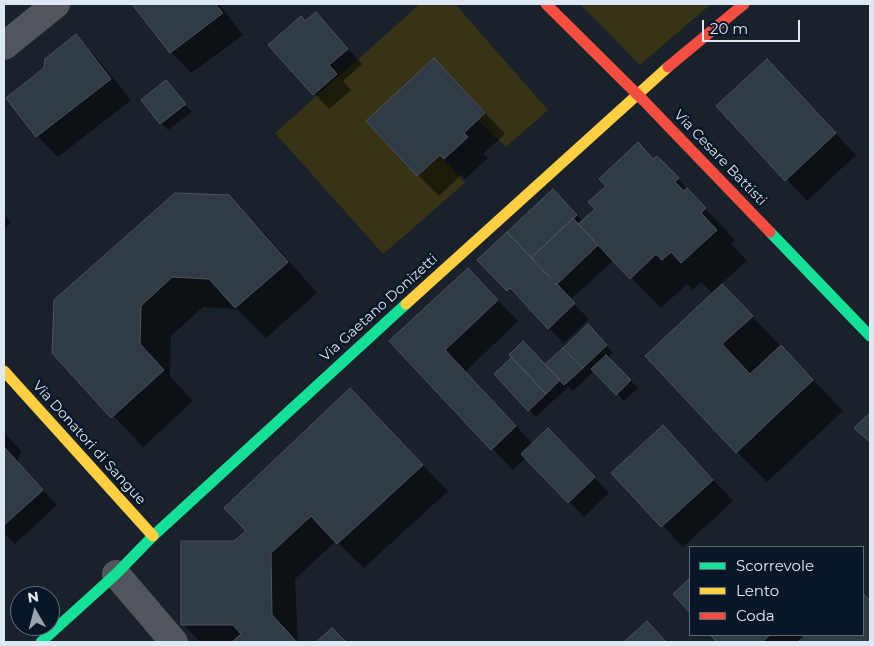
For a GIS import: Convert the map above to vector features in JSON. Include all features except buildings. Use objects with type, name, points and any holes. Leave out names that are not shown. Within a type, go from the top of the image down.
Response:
[{"type":"street","points":[[4,46],[56,4]]},
{"type":"street","name":"Via Cesare Battisti","points":[[546,4],[637,93],[870,336]]},
{"type":"street","name":"Via Gaetano Donizetti","points":[[41,642],[116,574],[153,536],[637,93],[744,4]]},
{"type":"street","name":"Via Donatori di Sangue","points":[[4,371],[153,536]]},
{"type":"street","points":[[116,574],[174,642]]},
{"type":"shaded area","points":[[420,4],[455,4],[548,110],[506,147],[478,120],[485,112],[434,59],[440,155],[465,183],[383,254],[275,133]]},
{"type":"shaded area","points":[[580,4],[711,4],[640,65]]},
{"type":"traffic: fast","points":[[770,232],[870,336]]},
{"type":"traffic: fast","points":[[41,642],[116,574],[153,536],[406,304]]},
{"type":"traffic: slow","points":[[406,304],[668,67]]},
{"type":"traffic: slow","points":[[4,371],[153,536]]},
{"type":"traffic: jam","points":[[546,4],[644,101],[770,232]]},
{"type":"traffic: jam","points":[[668,67],[744,4]]}]
